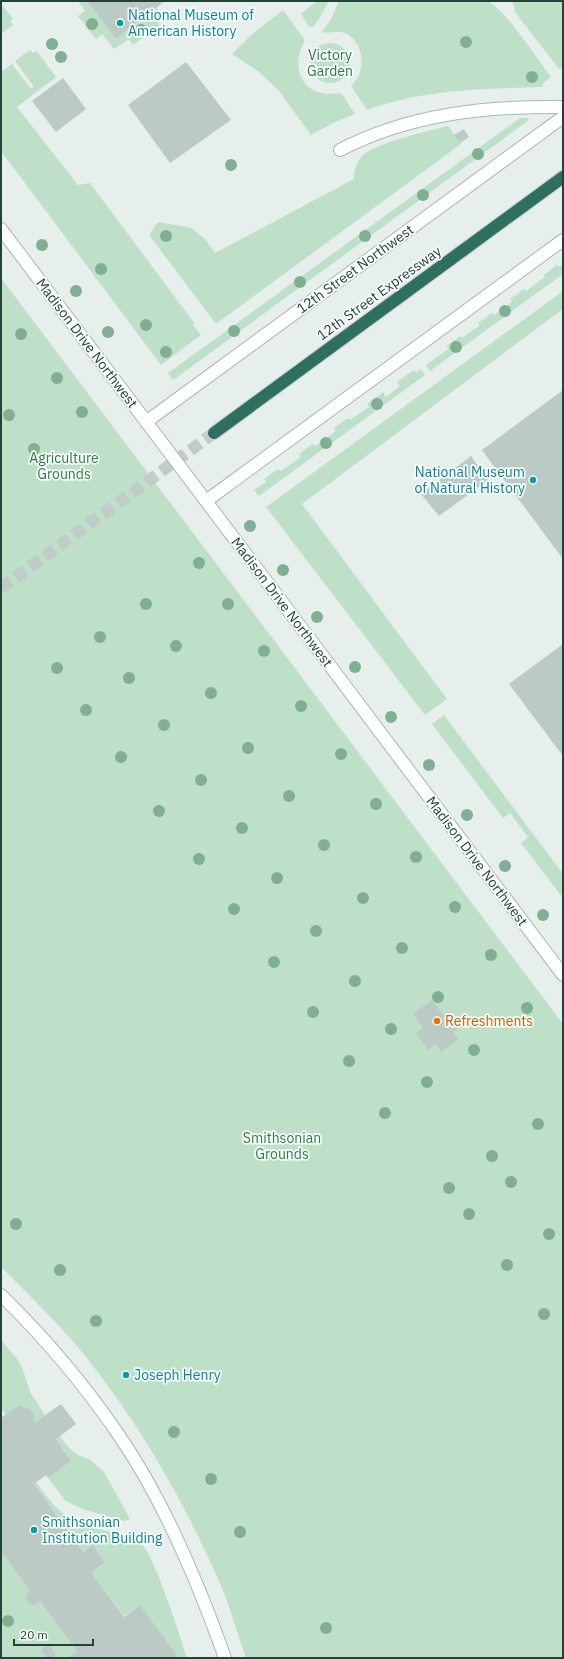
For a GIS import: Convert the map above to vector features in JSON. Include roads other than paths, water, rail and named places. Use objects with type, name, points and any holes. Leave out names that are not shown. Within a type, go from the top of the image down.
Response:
[{"type":"highway","name":"12th Street Expressway","points":[[214,433],[563,177]]},
{"type":"street","points":[[340,150],[401,125],[444,114],[526,106],[563,106]]},
{"type":"street","name":"12th Street Northwest","points":[[146,422],[563,117]]},
{"type":"street","name":"Madison Drive Northwest","points":[[1,229],[563,975]]},
{"type":"street","points":[[206,501],[563,240]]},
{"type":"street","points":[[1,1295],[27,1320],[53,1350],[119,1434],[167,1518],[203,1599],[225,1658]]},
{"type":"tunnel","points":[[1,588],[214,433]]},
{"type":"place","name":"National Museum of American History","points":[[120,23]]},
{"type":"place","name":"National Museum of Natural History","points":[[533,480]]},
{"type":"place","name":"Refreshments","points":[[437,1021]]},
{"type":"place","name":"Joseph Henry","points":[[126,1375]]},
{"type":"place","name":"Smithsonian Institution Building","points":[[34,1530]]},
{"type":"park label","name":"Victory Garden","points":[[330,64]]},
{"type":"park label","name":"Agriculture Grounds","points":[[64,466]]},
{"type":"park label","name":"Smithsonian Grounds","points":[[282,1146]]}]
